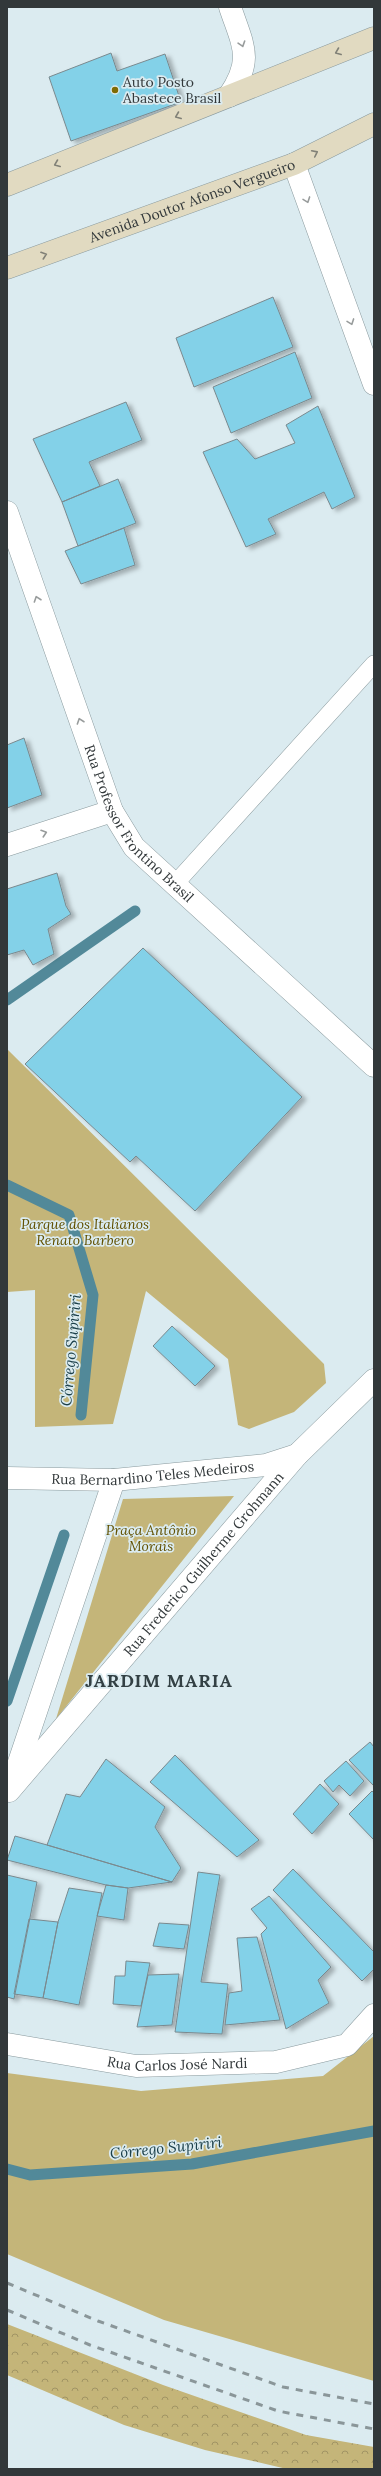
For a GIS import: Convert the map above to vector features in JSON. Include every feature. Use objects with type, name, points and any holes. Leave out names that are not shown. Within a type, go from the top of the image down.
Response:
[{"type":"main road","points":[[7,184],[374,38]]},
{"type":"main road","name":"Avenida Doutor Afonso Vergueiro","points":[[7,268],[294,164],[374,124]]},
{"type":"street","points":[[229,96],[241,79],[245,65],[244,51],[230,7]]},
{"type":"street","points":[[294,164],[374,384]]},
{"type":"street","name":"Rua Professor Frontino Brasil","points":[[7,512],[112,811],[134,847],[374,1066]]},
{"type":"street","points":[[7,845],[112,811]]},
{"type":"street","name":"Rua Frederico Guilherme Grohmann","points":[[8,1796],[297,1455],[374,1380]]},
{"type":"street","name":"Rua Bernardino Teles Medeiros","points":[[7,1478],[114,1480],[266,1465],[297,1455]]},
{"type":"street","name":"Rua Frederico Guilherme Grohmann","points":[[8,1796],[114,1480]]},
{"type":"street","name":"Rua Carlos José Nardi","points":[[7,2044],[136,2066],[276,2062],[347,2045],[374,2015]]},
{"type":"lane","points":[[174,885],[374,664]]},
{"type":"green space","name":"Parque dos Italianos Renato Barbero","points":[[7,1049],[324,1364],[326,1383],[294,1412],[249,1429],[238,1425],[228,1359],[146,1291],[113,1424],[35,1427],[35,1290],[7,1292]]},
{"type":"green space","name":"Praça Antônio Morais","points":[[234,1496],[56,1719],[123,1499]]},
{"type":"green space","points":[[374,2036],[374,2381],[164,2320],[7,2254],[7,2073],[141,2091],[323,2076]]},
{"type":"green space","points":[[7,2324],[163,2385],[306,2435],[374,2447],[374,2469],[287,2469],[205,2450],[124,2425],[7,2375]]},
{"type":"building","name":"Auto Posto Abastece Brasil","points":[[111,53],[117,71],[165,54],[181,102],[71,141],[49,77]]},
{"type":"building","points":[[273,297],[293,347],[194,387],[176,338]]},
{"type":"building","points":[[295,352],[312,398],[231,433],[213,387]]},
{"type":"building","points":[[126,402],[142,440],[89,462],[100,486],[62,502],[33,439]]},
{"type":"building","points":[[318,406],[355,497],[332,509],[324,492],[268,519],[276,534],[246,547],[203,452],[237,439],[255,459],[295,443],[286,425]]},
{"type":"building","points":[[118,479],[136,523],[78,546],[62,502]]},
{"type":"building","points":[[124,528],[135,565],[81,584],[65,551]]},
{"type":"building","points":[[24,738],[42,795],[7,808],[7,745]]},
{"type":"building","points":[[57,873],[66,906],[71,914],[48,929],[54,954],[33,965],[24,950],[7,955],[7,889]]},
{"type":"building","points":[[143,948],[302,1097],[195,1211],[136,1156],[130,1162],[25,1064]]},
{"type":"building","points":[[172,1326],[215,1366],[195,1386],[153,1346]]},
{"type":"building","points":[[370,1742],[374,1747],[374,1786],[349,1760]]},
{"type":"building","points":[[175,1755],[259,1840],[237,1857],[150,1782]]},
{"type":"building","points":[[106,1759],[165,1807],[155,1827],[181,1868],[172,1882],[47,1845],[66,1794],[80,1797]]},
{"type":"building","points":[[346,1761],[364,1781],[350,1796],[339,1785],[333,1792],[324,1781]]},
{"type":"building","points":[[320,1784],[339,1804],[312,1834],[293,1814]]},
{"type":"building","points":[[372,1791],[374,1793],[374,1840],[349,1814]]},
{"type":"building","points":[[15,1836],[172,1882],[128,1888],[106,1885],[7,1860]]},
{"type":"building","points":[[293,1869],[374,1952],[374,1969],[362,1981],[273,1890]]},
{"type":"building","points":[[198,1872],[220,1875],[201,1982],[228,1984],[222,2034],[175,2032]]},
{"type":"building","points":[[7,1875],[37,1882],[14,1999],[7,1997]]},
{"type":"building","points":[[106,1885],[128,1888],[124,1920],[97,1916]]},
{"type":"building","points":[[69,1888],[102,1893],[79,2005],[43,1998],[58,1922]]},
{"type":"building","points":[[269,1896],[331,1967],[318,1980],[329,2003],[286,2029],[261,1934],[267,1928],[251,1909]]},
{"type":"building","points":[[29,1919],[58,1922],[43,1998],[14,1994]]},
{"type":"building","points":[[159,1923],[189,1925],[184,1949],[153,1946]]},
{"type":"building","points":[[257,1937],[280,2020],[225,2025],[229,1993],[242,1991],[237,1938]]},
{"type":"building","points":[[126,1961],[150,1963],[141,2006],[113,2004],[115,1976],[125,1976]]},
{"type":"building","points":[[179,1974],[172,2025],[137,2027],[148,1975]]},
{"type":"waterway","points":[[7,1000],[135,911]]},
{"type":"waterway","name":"Córrego Supiriri","points":[[7,1185],[69,1215],[93,1295],[81,1415]]},
{"type":"waterway","name":"Córrego Supiriri","points":[[7,1701],[64,1535]]},
{"type":"waterway","name":"Córrego Supiriri","points":[[7,2169],[30,2175],[192,2164],[374,2131]]},
{"type":"railway","points":[[7,2283],[98,2321],[283,2387],[374,2404]]},
{"type":"railway","points":[[7,2310],[90,2345],[278,2411],[374,2429]]},
{"type":"place","name":"Auto Posto Abastece Brasil","points":[[115,90]]},
{"type":"district","name":"JARDIM MARIA","points":[[159,1681]]}]
